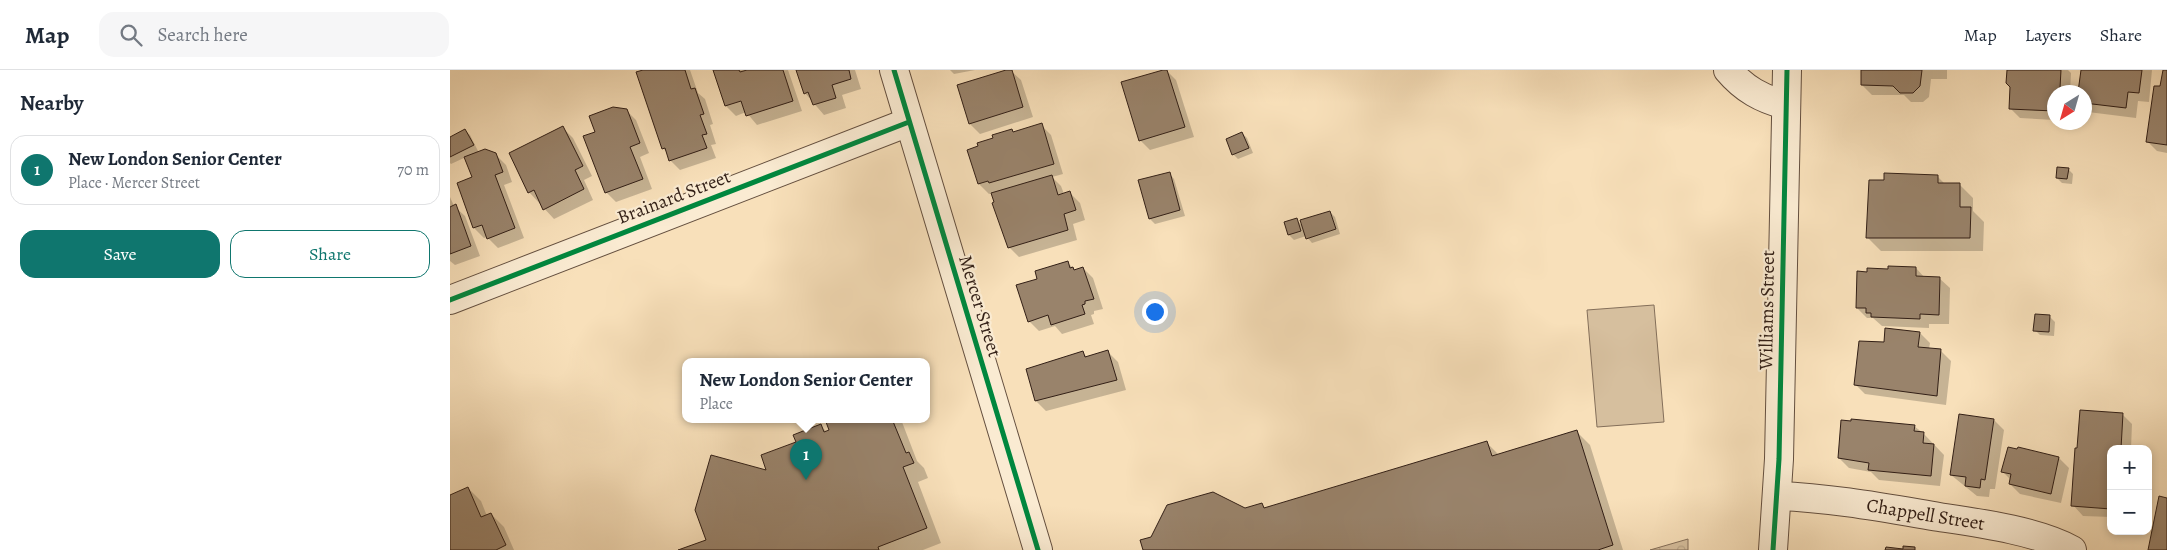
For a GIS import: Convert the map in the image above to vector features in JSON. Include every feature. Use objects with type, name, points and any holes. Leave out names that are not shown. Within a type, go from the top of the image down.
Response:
[{"type":"street","name":"Mercer Street","points":[[894,70],[1038,550]]},
{"type":"street","points":[[1728,70],[1737,81],[1751,92],[1768,101],[1786,105]]},
{"type":"street","name":"Williams Street","points":[[1773,550],[1777,496],[1787,70]]},
{"type":"street","name":"Brainard Street","points":[[450,300],[909,122]]},
{"type":"street","name":"Chappell Street","points":[[1777,496],[1821,497],[1986,525],[2059,542],[2072,550]]},
{"type":"green space","points":[[1654,305],[1664,422],[1597,427],[1587,310]]},
{"type":"green space","points":[[1688,539],[1688,550],[1650,550]]},
{"type":"building","points":[[643,70],[685,70],[691,89],[695,88],[704,114],[700,115],[707,134],[702,135],[707,148],[669,161],[665,148],[662,149],[636,72]]},
{"type":"building","points":[[713,70],[739,70],[740,72],[747,70],[783,70],[793,101],[746,116],[741,101],[725,106]]},
{"type":"building","points":[[796,70],[849,70],[851,79],[832,85],[836,98],[813,105],[808,92],[804,94]]},
{"type":"building","points":[[1006,70],[1012,70],[1023,107],[969,124],[957,85]]},
{"type":"building","points":[[1167,70],[1185,127],[1139,141],[1121,82]]},
{"type":"building","points":[[1861,70],[1922,70],[1920,86],[1913,93],[1900,93],[1893,86],[1861,85]]},
{"type":"building","points":[[2007,70],[2061,70],[2060,85],[2047,85],[2047,111],[2009,109],[2010,87],[2006,83]]},
{"type":"building","points":[[2081,70],[2142,70],[2139,93],[2128,92],[2126,108],[2092,104],[2092,85],[2079,85]]},
{"type":"building","points":[[2163,70],[2167,70],[2167,145],[2146,142],[2154,86],[2160,86]]},
{"type":"building","points":[[613,107],[627,109],[640,143],[630,147],[643,179],[605,193],[583,136],[595,132],[589,116]]},
{"type":"building","points":[[1042,123],[1054,164],[989,183],[988,181],[978,184],[967,150],[978,146],[977,143],[993,138],[992,135],[1012,129],[1013,132]]},
{"type":"building","points":[[563,126],[583,166],[575,170],[584,189],[543,210],[534,190],[528,193],[509,153]]},
{"type":"building","points":[[465,129],[474,145],[450,157],[450,137]]},
{"type":"building","points":[[1242,132],[1249,148],[1232,155],[1226,139]]},
{"type":"building","points":[[485,149],[496,153],[503,172],[495,175],[515,228],[487,239],[482,225],[473,228],[457,183],[472,177],[464,157]]},
{"type":"building","points":[[2057,167],[2069,168],[2067,179],[2056,178]]},
{"type":"building","points":[[1170,172],[1180,210],[1149,219],[1138,180]]},
{"type":"building","points":[[1884,173],[1938,175],[1938,183],[1960,183],[1960,207],[1971,207],[1970,238],[1866,238],[1869,180],[1884,180]]},
{"type":"building","points":[[1052,175],[1058,195],[1070,191],[1076,210],[1064,214],[1068,230],[1008,248],[992,203],[994,202],[991,193]]},
{"type":"building","points":[[456,204],[471,246],[450,254],[450,207]]},
{"type":"building","points":[[1330,211],[1336,229],[1306,239],[1300,220]]},
{"type":"building","points":[[1297,218],[1301,231],[1288,235],[1284,222]]},
{"type":"building","points":[[1068,261],[1070,268],[1073,267],[1074,270],[1083,267],[1094,299],[1085,301],[1085,304],[1082,305],[1085,314],[1051,325],[1048,315],[1028,322],[1016,285],[1037,279],[1035,271]]},
{"type":"building","points":[[1888,266],[1916,267],[1916,276],[1940,277],[1939,315],[1920,314],[1920,319],[1871,317],[1871,313],[1866,313],[1866,308],[1856,308],[1857,271],[1867,272],[1867,268],[1888,269]]},
{"type":"building","points":[[2035,314],[2050,315],[2049,332],[2033,331]]},
{"type":"building","points":[[1885,328],[1920,332],[1918,347],[1941,349],[1937,396],[1854,385],[1859,341],[1884,342]]},
{"type":"building","points":[[1108,350],[1117,380],[1035,401],[1026,369],[1083,351],[1085,357]]},
{"type":"building","points":[[2080,410],[2123,413],[2121,445],[2107,445],[2107,509],[2071,506],[2075,448],[2077,448]]},
{"type":"building","points":[[1959,414],[1994,419],[1985,480],[1981,479],[1980,488],[1965,486],[1966,477],[1950,475]]},
{"type":"building","points":[[1851,419],[1915,425],[1914,431],[1924,432],[1923,443],[1934,444],[1931,476],[1868,470],[1869,463],[1838,458],[1841,420],[1851,421]]},
{"type":"building","points":[[826,423],[894,423],[906,453],[909,452],[914,463],[903,467],[927,528],[878,547],[879,550],[678,550],[706,540],[695,510],[711,455],[766,470],[761,455],[796,442],[793,435],[821,424],[824,432],[829,430]]},
{"type":"building","points":[[1577,430],[1613,545],[1598,550],[1143,550],[1140,540],[1151,537],[1167,505],[1213,492],[1245,508],[1262,503],[1264,508],[1487,441],[1492,456]]},
{"type":"building","points":[[2008,447],[2017,449],[2018,447],[2059,457],[2051,494],[2009,484],[2011,474],[2001,472]]},
{"type":"building","points":[[468,487],[481,517],[491,513],[506,545],[496,550],[450,550],[450,495]]},
{"type":"building","points":[[2159,496],[2167,498],[2167,550],[2148,550]]},
{"type":"building","points":[[1903,546],[1915,547],[1915,550],[1885,550],[1886,547],[1903,549]]},
{"type":"cycle path","points":[[894,70],[1038,550]]},
{"type":"cycle path","points":[[1773,550],[1779,459],[1787,70]]},
{"type":"cycle path","points":[[450,300],[909,122]]},
{"type":"place","name":"New London Senior Center","points":[[806,480]]}]
